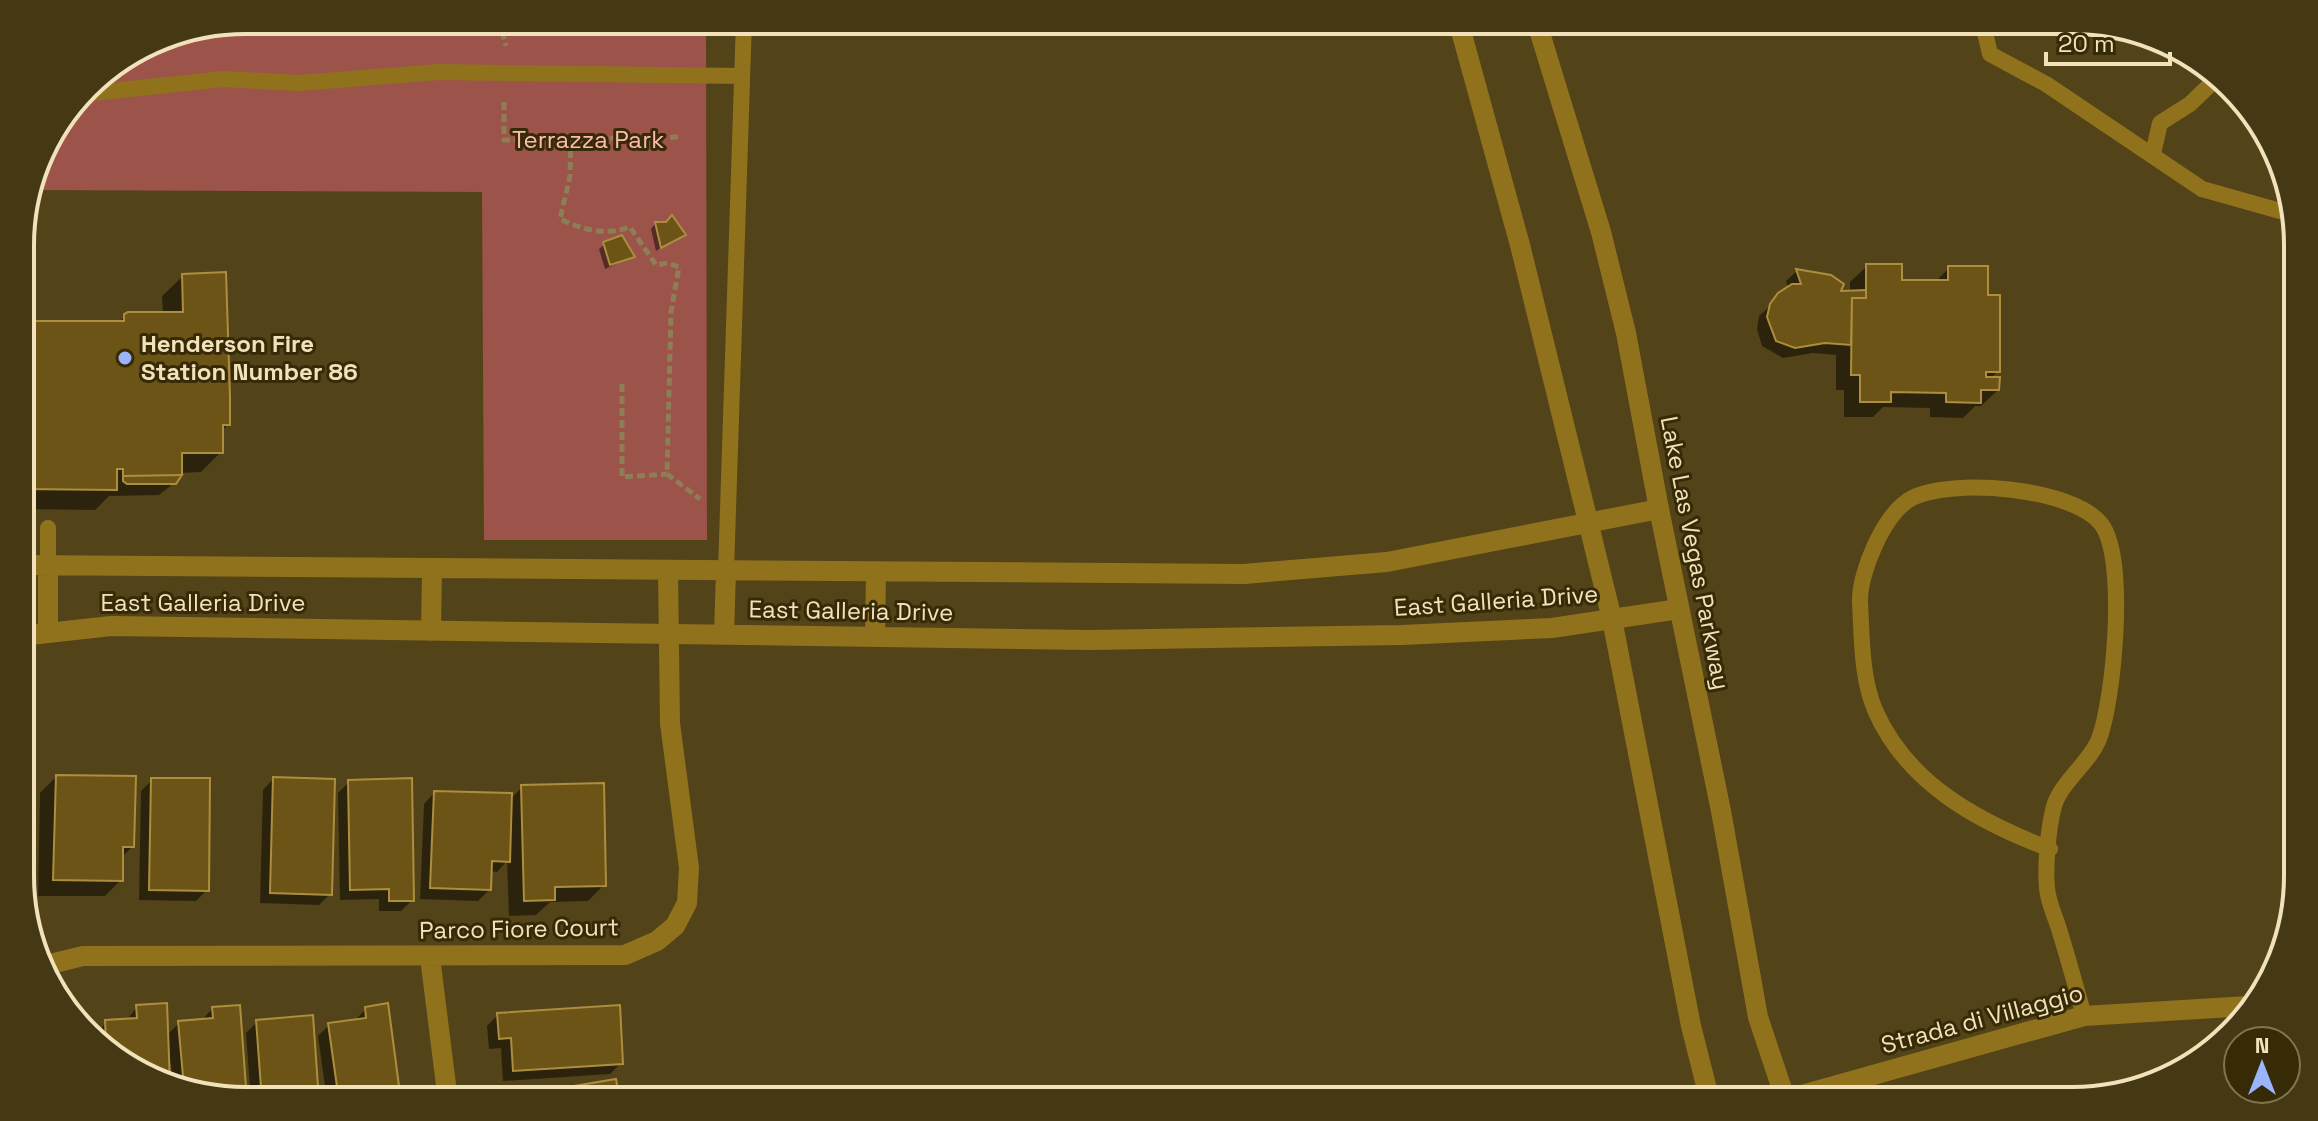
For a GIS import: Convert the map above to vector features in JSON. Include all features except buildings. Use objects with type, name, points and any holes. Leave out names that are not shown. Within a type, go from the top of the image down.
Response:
[{"type":"main road","points":[[1462,34],[1520,245],[1612,619],[1688,1011],[1707,1087]]},
{"type":"main road","name":"Lake Las Vegas Parkway","points":[[1540,34],[1601,232],[1626,333],[1721,811],[1758,1017],[1780,1087]]},
{"type":"main road","name":"East Galleria Drive","points":[[34,565],[1244,574],[1387,562],[1659,509]]},
{"type":"main road","points":[[48,565],[48,633]]},
{"type":"main road","points":[[431,631],[432,569]]},
{"type":"main road","name":"Parco Fiore Court","points":[[53,963],[83,956],[625,955],[657,941],[675,926],[687,903],[689,868],[670,723],[668,570]]},
{"type":"main road","points":[[724,635],[726,571]]},
{"type":"main road","points":[[875,637],[876,572]]},
{"type":"main road","name":"East Galleria Drive","points":[[34,635],[111,626],[1090,640],[1387,635],[1552,628],[1679,609]]},
{"type":"main road","points":[[430,957],[446,1087]]},
{"type":"main road","name":"Strada di Villaggio","points":[[1830,1087],[2084,1016],[2239,1007]]},
{"type":"lane","points":[[726,571],[744,34]]},
{"type":"lane","points":[[1985,34],[1990,54],[2046,84],[2202,189],[2281,211]]},
{"type":"lane","points":[[100,92],[223,79],[299,83],[439,72],[742,76]]},
{"type":"lane","points":[[2153,154],[2160,123],[2190,104],[2210,85]]},
{"type":"lane","points":[[2050,849],[1996,828],[1940,793],[1903,754],[1875,709],[1862,654],[1859,583],[1882,532],[1910,499],[1943,488],[2016,492],[2065,499],[2102,525],[2114,569],[2116,654],[2098,741],[2053,807],[2050,849],[2047,889],[2084,1016]]},
{"type":"lane","points":[[48,528],[48,565]]},
{"type":"path","points":[[502,34],[506,48]]},
{"type":"path","points":[[504,97],[504,140],[678,137]]},
{"type":"path","points":[[571,138],[570,176],[560,219],[576,228],[611,234],[630,227],[641,248],[656,265],[668,263],[679,267],[671,312],[667,474]]},
{"type":"path","points":[[622,384],[622,477],[667,474],[702,501]]},
{"type":"green space","name":"Terrazza Park","points":[[245,34],[706,34],[707,540],[484,540],[482,192],[41,190],[62,139],[106,86],[139,62],[177,45],[204,38]]},
{"type":"place","name":"Henderson Fire Station Number 86","points":[[125,358]]}]
